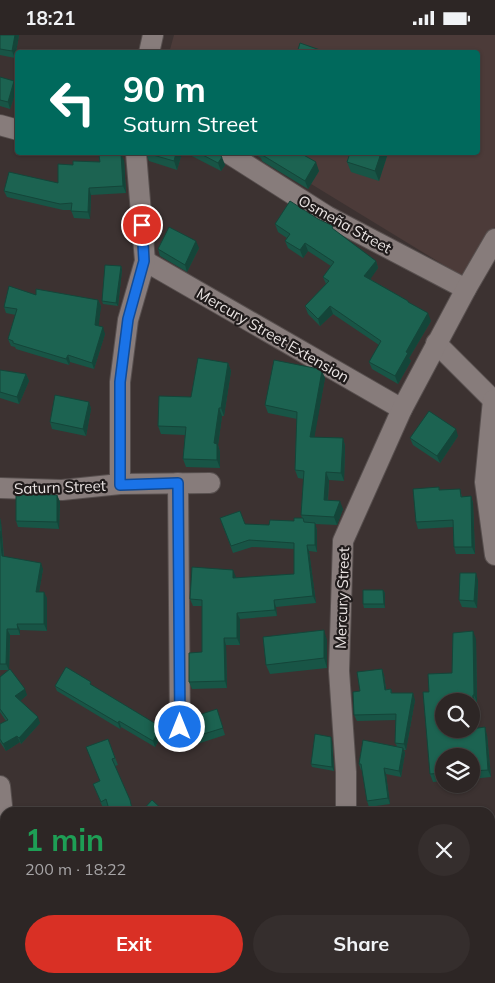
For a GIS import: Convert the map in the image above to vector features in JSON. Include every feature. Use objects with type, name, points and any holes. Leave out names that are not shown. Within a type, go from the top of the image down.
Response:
[{"type":"street","points":[[150,50],[153,35]]},
{"type":"street","points":[[0,125],[15,129]]},
{"type":"street","points":[[120,485],[120,382],[128,319],[144,261],[136,155]]},
{"type":"street","name":"Osmeña Street","points":[[231,155],[326,216],[466,289]]},
{"type":"street","name":"Mercury Street","points":[[346,807],[346,772],[339,671],[343,541],[402,409],[436,343],[495,239]]},
{"type":"street","name":"Mercury Street Extension","points":[[144,261],[402,409]]},
{"type":"street","points":[[436,343],[494,401],[485,482],[495,555]]},
{"type":"street","points":[[178,483],[180,727]]},
{"type":"street","name":"Saturn Street","points":[[0,489],[62,490],[120,485],[210,483]]},
{"type":"street","points":[[0,786],[2,807]]},
{"type":"shaded area","points":[[174,35],[495,35],[495,227],[465,278],[303,179],[271,155],[480,155],[480,50],[170,50]]},
{"type":"building","points":[[0,35],[15,35],[12,51],[0,49]]},
{"type":"building","points":[[300,43],[320,50],[298,50]]},
{"type":"building","points":[[0,77],[14,81],[8,102],[0,100]]},
{"type":"building","points":[[99,155],[121,155],[123,186],[89,188],[88,212],[71,211],[72,203],[60,204],[4,191],[9,172],[58,183],[58,164],[73,165],[73,161],[100,162]]},
{"type":"building","points":[[153,155],[176,155],[174,161]]},
{"type":"building","points":[[203,155],[220,155],[222,157],[218,163]]},
{"type":"building","points":[[262,155],[304,155],[316,162],[305,181]]},
{"type":"building","points":[[349,155],[380,155],[375,171],[347,162]]},
{"type":"building","points":[[290,201],[333,226],[332,228],[376,261],[364,276],[428,313],[395,376],[369,362],[381,341],[330,306],[318,319],[305,306],[329,281],[323,277],[334,262],[305,243],[300,250],[285,241],[290,234],[275,224]]},
{"type":"building","points":[[169,227],[196,241],[185,265],[158,249]]},
{"type":"building","points":[[105,265],[121,266],[116,303],[102,301]]},
{"type":"building","points":[[9,286],[36,295],[36,289],[98,300],[95,325],[103,327],[92,363],[68,355],[66,359],[13,343],[13,341],[8,339],[17,309],[4,307]]},
{"type":"building","points":[[198,358],[228,363],[214,443],[217,444],[217,460],[183,459],[186,427],[158,426],[159,396],[191,397]]},
{"type":"building","points":[[274,360],[322,371],[310,437],[343,438],[341,473],[326,472],[324,500],[340,501],[334,517],[301,515],[304,471],[295,470],[297,412],[265,405]]},
{"type":"building","points":[[0,370],[26,374],[17,397],[0,392]]},
{"type":"building","points":[[55,395],[89,402],[83,429],[50,422]]},
{"type":"building","points":[[429,411],[456,429],[437,456],[410,438]]},
{"type":"building","points":[[439,487],[439,490],[460,489],[461,497],[471,496],[472,547],[454,547],[453,520],[416,522],[413,489]]},
{"type":"building","points":[[16,494],[57,495],[57,522],[16,521]]},
{"type":"building","points":[[240,511],[245,524],[269,525],[270,520],[294,521],[294,518],[303,518],[304,522],[315,523],[315,545],[307,545],[313,596],[274,600],[275,610],[237,613],[237,638],[224,638],[225,681],[189,682],[189,653],[202,652],[202,600],[190,599],[192,567],[233,570],[233,578],[294,574],[294,543],[249,540],[231,546],[220,518]]},
{"type":"building","points":[[0,531],[2,556],[41,563],[36,592],[44,592],[44,624],[17,624],[18,629],[7,629],[6,664],[0,664]]},
{"type":"building","points":[[460,573],[476,573],[474,601],[459,600]]},
{"type":"building","points":[[363,590],[383,590],[384,604],[363,604]]},
{"type":"building","points":[[324,630],[324,658],[266,665],[263,637]]},
{"type":"building","points":[[473,631],[474,693],[435,693],[435,738],[480,738],[480,728],[485,727],[488,770],[480,770],[480,748],[435,748],[435,774],[430,774],[423,692],[429,692],[428,674],[452,673],[453,633]]},
{"type":"building","points":[[66,667],[91,682],[90,684],[161,727],[153,741],[55,686]]},
{"type":"building","points":[[10,669],[25,689],[15,696],[38,717],[19,738],[17,736],[3,744],[0,739],[0,724],[8,720],[0,709],[0,677]]},
{"type":"building","points":[[382,669],[385,690],[391,689],[391,693],[413,693],[404,744],[395,743],[396,714],[354,715],[353,692],[360,691],[357,672]]},
{"type":"building","points":[[217,709],[223,728],[194,737],[189,718]]},
{"type":"building","points":[[315,734],[331,737],[332,767],[311,764]]},
{"type":"building","points":[[108,739],[115,758],[112,759],[132,807],[108,807],[106,799],[101,802],[93,784],[100,781],[86,747]]},
{"type":"building","points":[[363,740],[403,748],[399,771],[384,768],[388,798],[367,801],[361,764],[359,764]]},
{"type":"building","points":[[152,800],[160,807],[146,807]]},
{"type":"route","points":[[142,225],[144,261],[128,319],[120,382],[120,485],[178,483],[180,727]]}]
